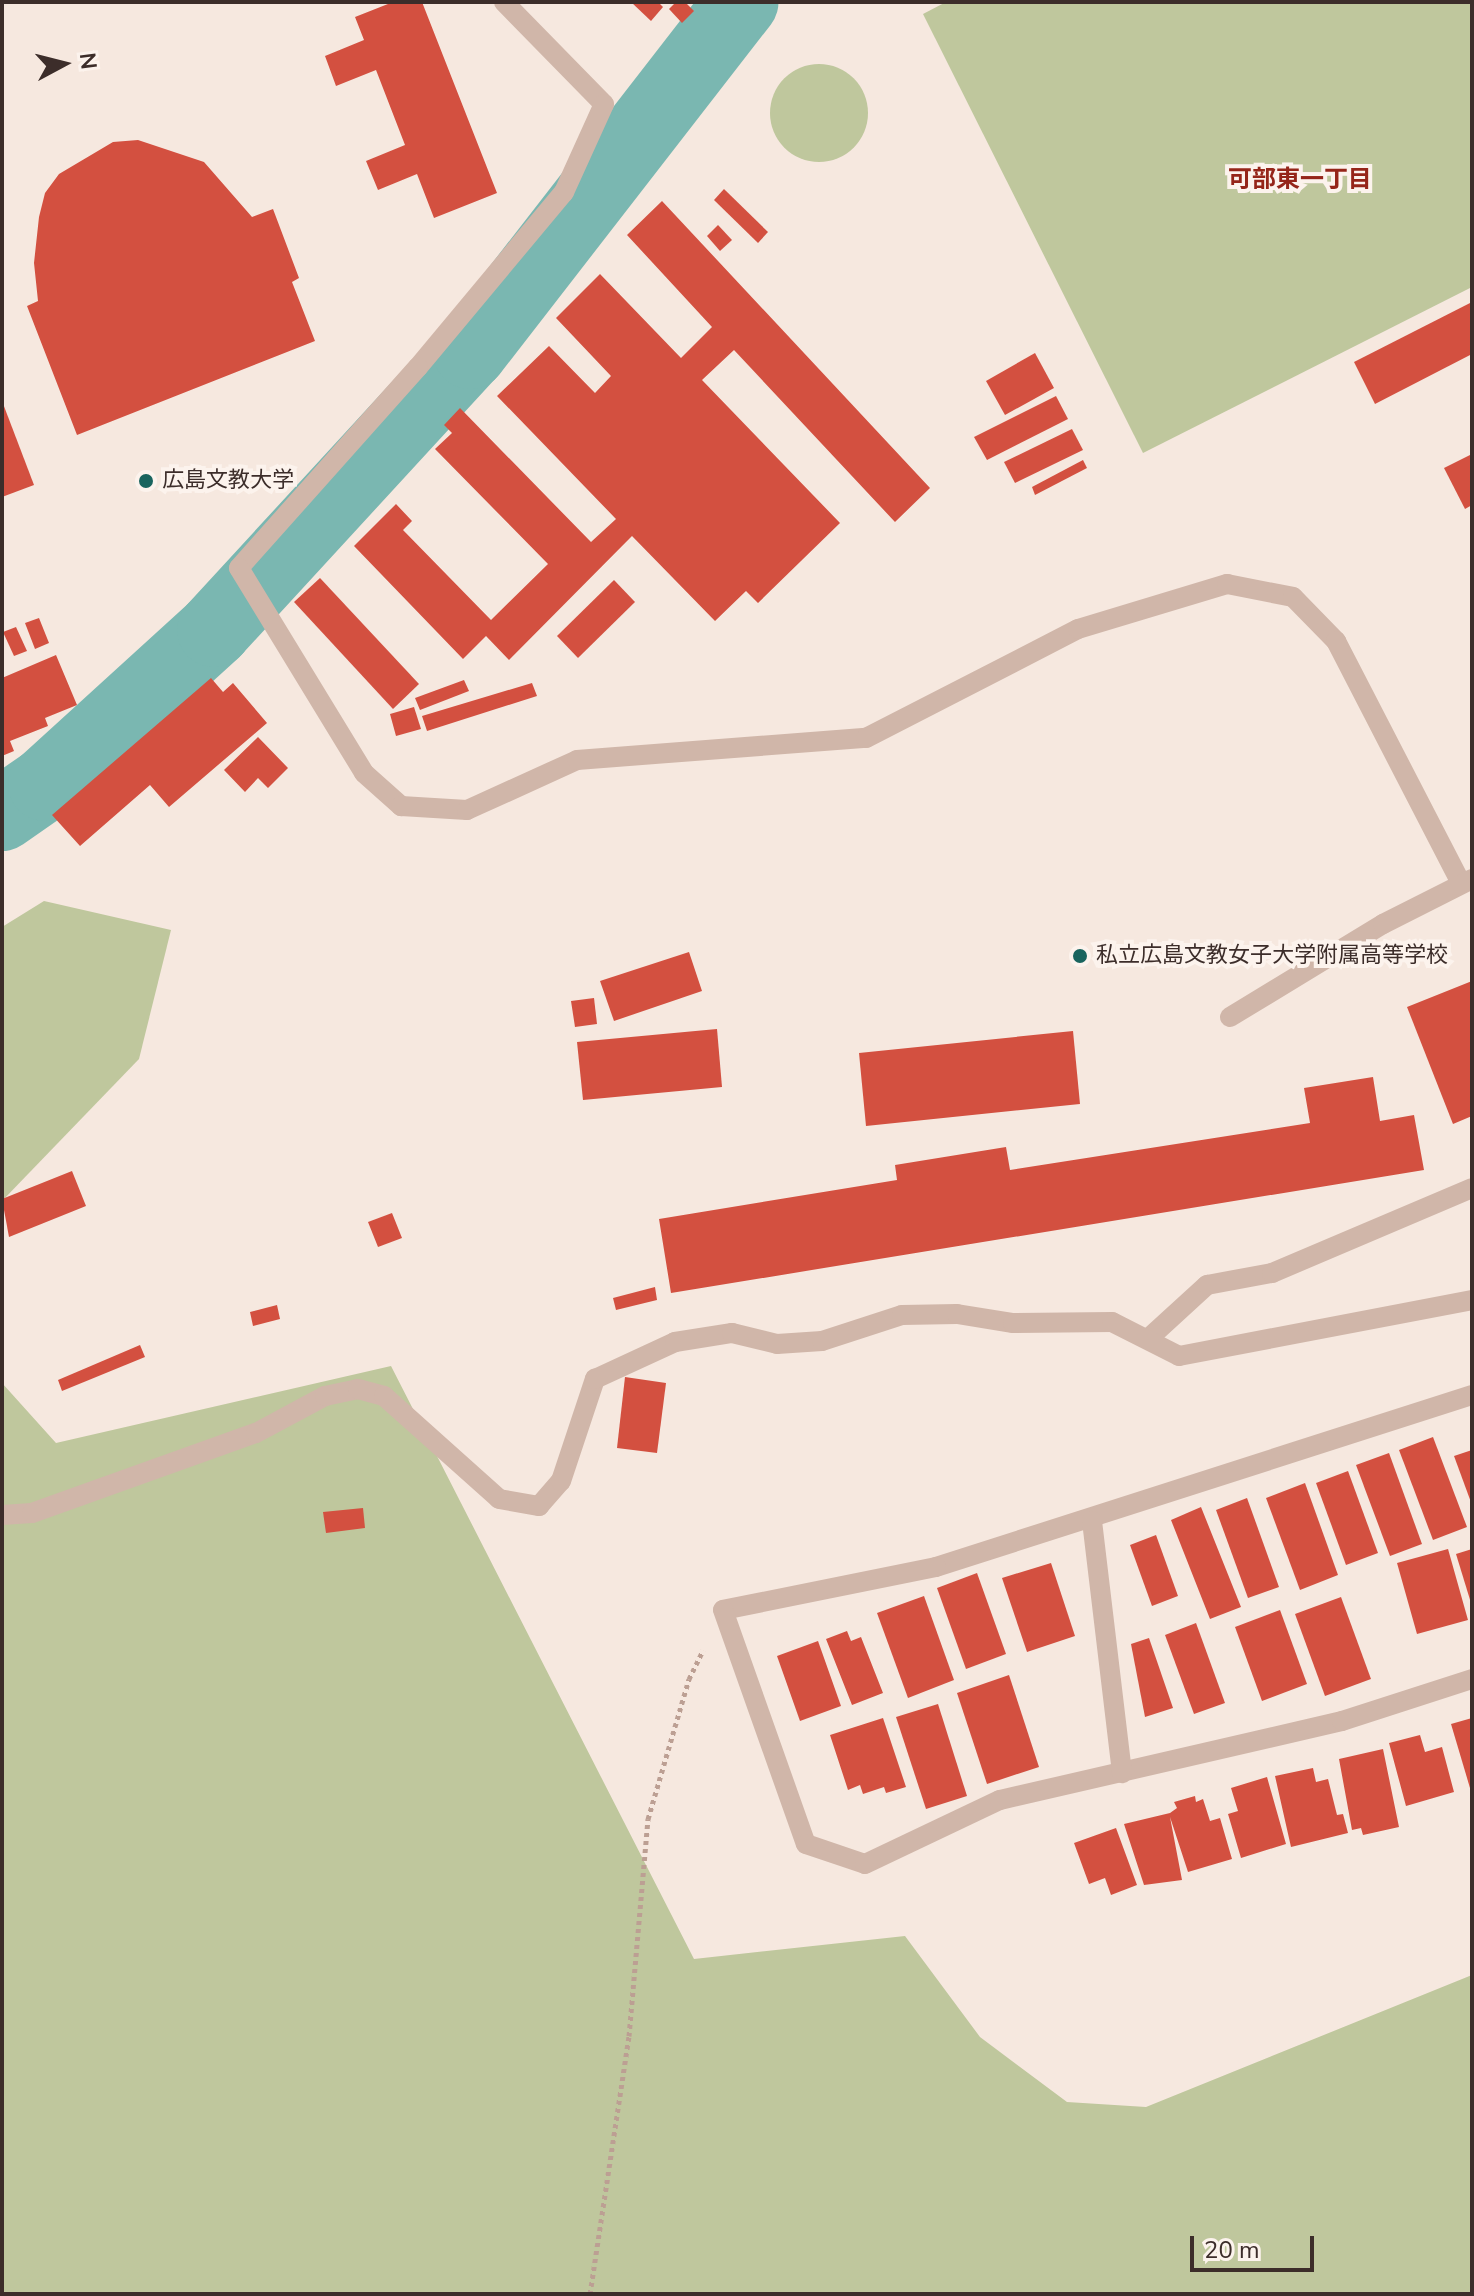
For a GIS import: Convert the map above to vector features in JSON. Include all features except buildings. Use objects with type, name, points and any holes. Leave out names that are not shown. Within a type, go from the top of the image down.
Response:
[{"type":"street","points":[[504,2],[604,104],[564,192],[418,367],[239,568],[364,773],[401,806],[467,810],[577,760],[866,738],[1078,629],[1227,584],[1293,597],[1336,641],[1467,881],[1383,924],[1230,1017]]},
{"type":"street","points":[[1149,1338],[1207,1285],[1272,1273],[1472,1188]]},
{"type":"street","points":[[2,1515],[32,1513],[256,1433],[325,1396],[358,1389],[384,1396],[499,1499],[539,1506],[561,1481],[595,1379],[675,1342],[732,1333],[777,1344],[822,1341],[902,1315],[957,1314],[1013,1323],[1112,1322],[1149,1338],[1179,1356],[1472,1300]]},
{"type":"street","points":[[1472,1395],[1092,1521],[936,1567],[723,1610],[806,1844],[865,1864],[1000,1800],[1342,1721],[1472,1679]]},
{"type":"street","points":[[1092,1521],[1122,1773]]},
{"type":"path","points":[[590,2294],[629,2036],[648,1819],[689,1679],[723,1610]]},
{"type":"green space","points":[[946,2],[1472,2],[1472,287],[1143,453],[923,14]]},
{"type":"green space","points":[[819,64],[838,68],[854,78],[864,94],[868,113],[864,132],[854,148],[838,158],[819,162],[800,158],[784,148],[774,132],[770,113],[774,94],[784,78],[800,68]]},
{"type":"green space","points":[[44,901],[171,930],[139,1059],[2,1201],[2,927]]},
{"type":"green space","points":[[391,1366],[694,1959],[905,1936],[980,2037],[1067,2102],[1146,2107],[1472,1975],[1472,2294],[2,2294],[2,1383],[56,1443]]},
{"type":"waterway","points":[[2,814],[45,784],[214,630],[470,352],[741,2]]},
{"type":"place","name":"広島文教大学","points":[[146,481]]},
{"type":"place","name":"私立広島文教女子大学附属高等学校","points":[[1080,956]]},
{"type":"district","name":"可部東一丁目","points":[[1300,180]]}]
